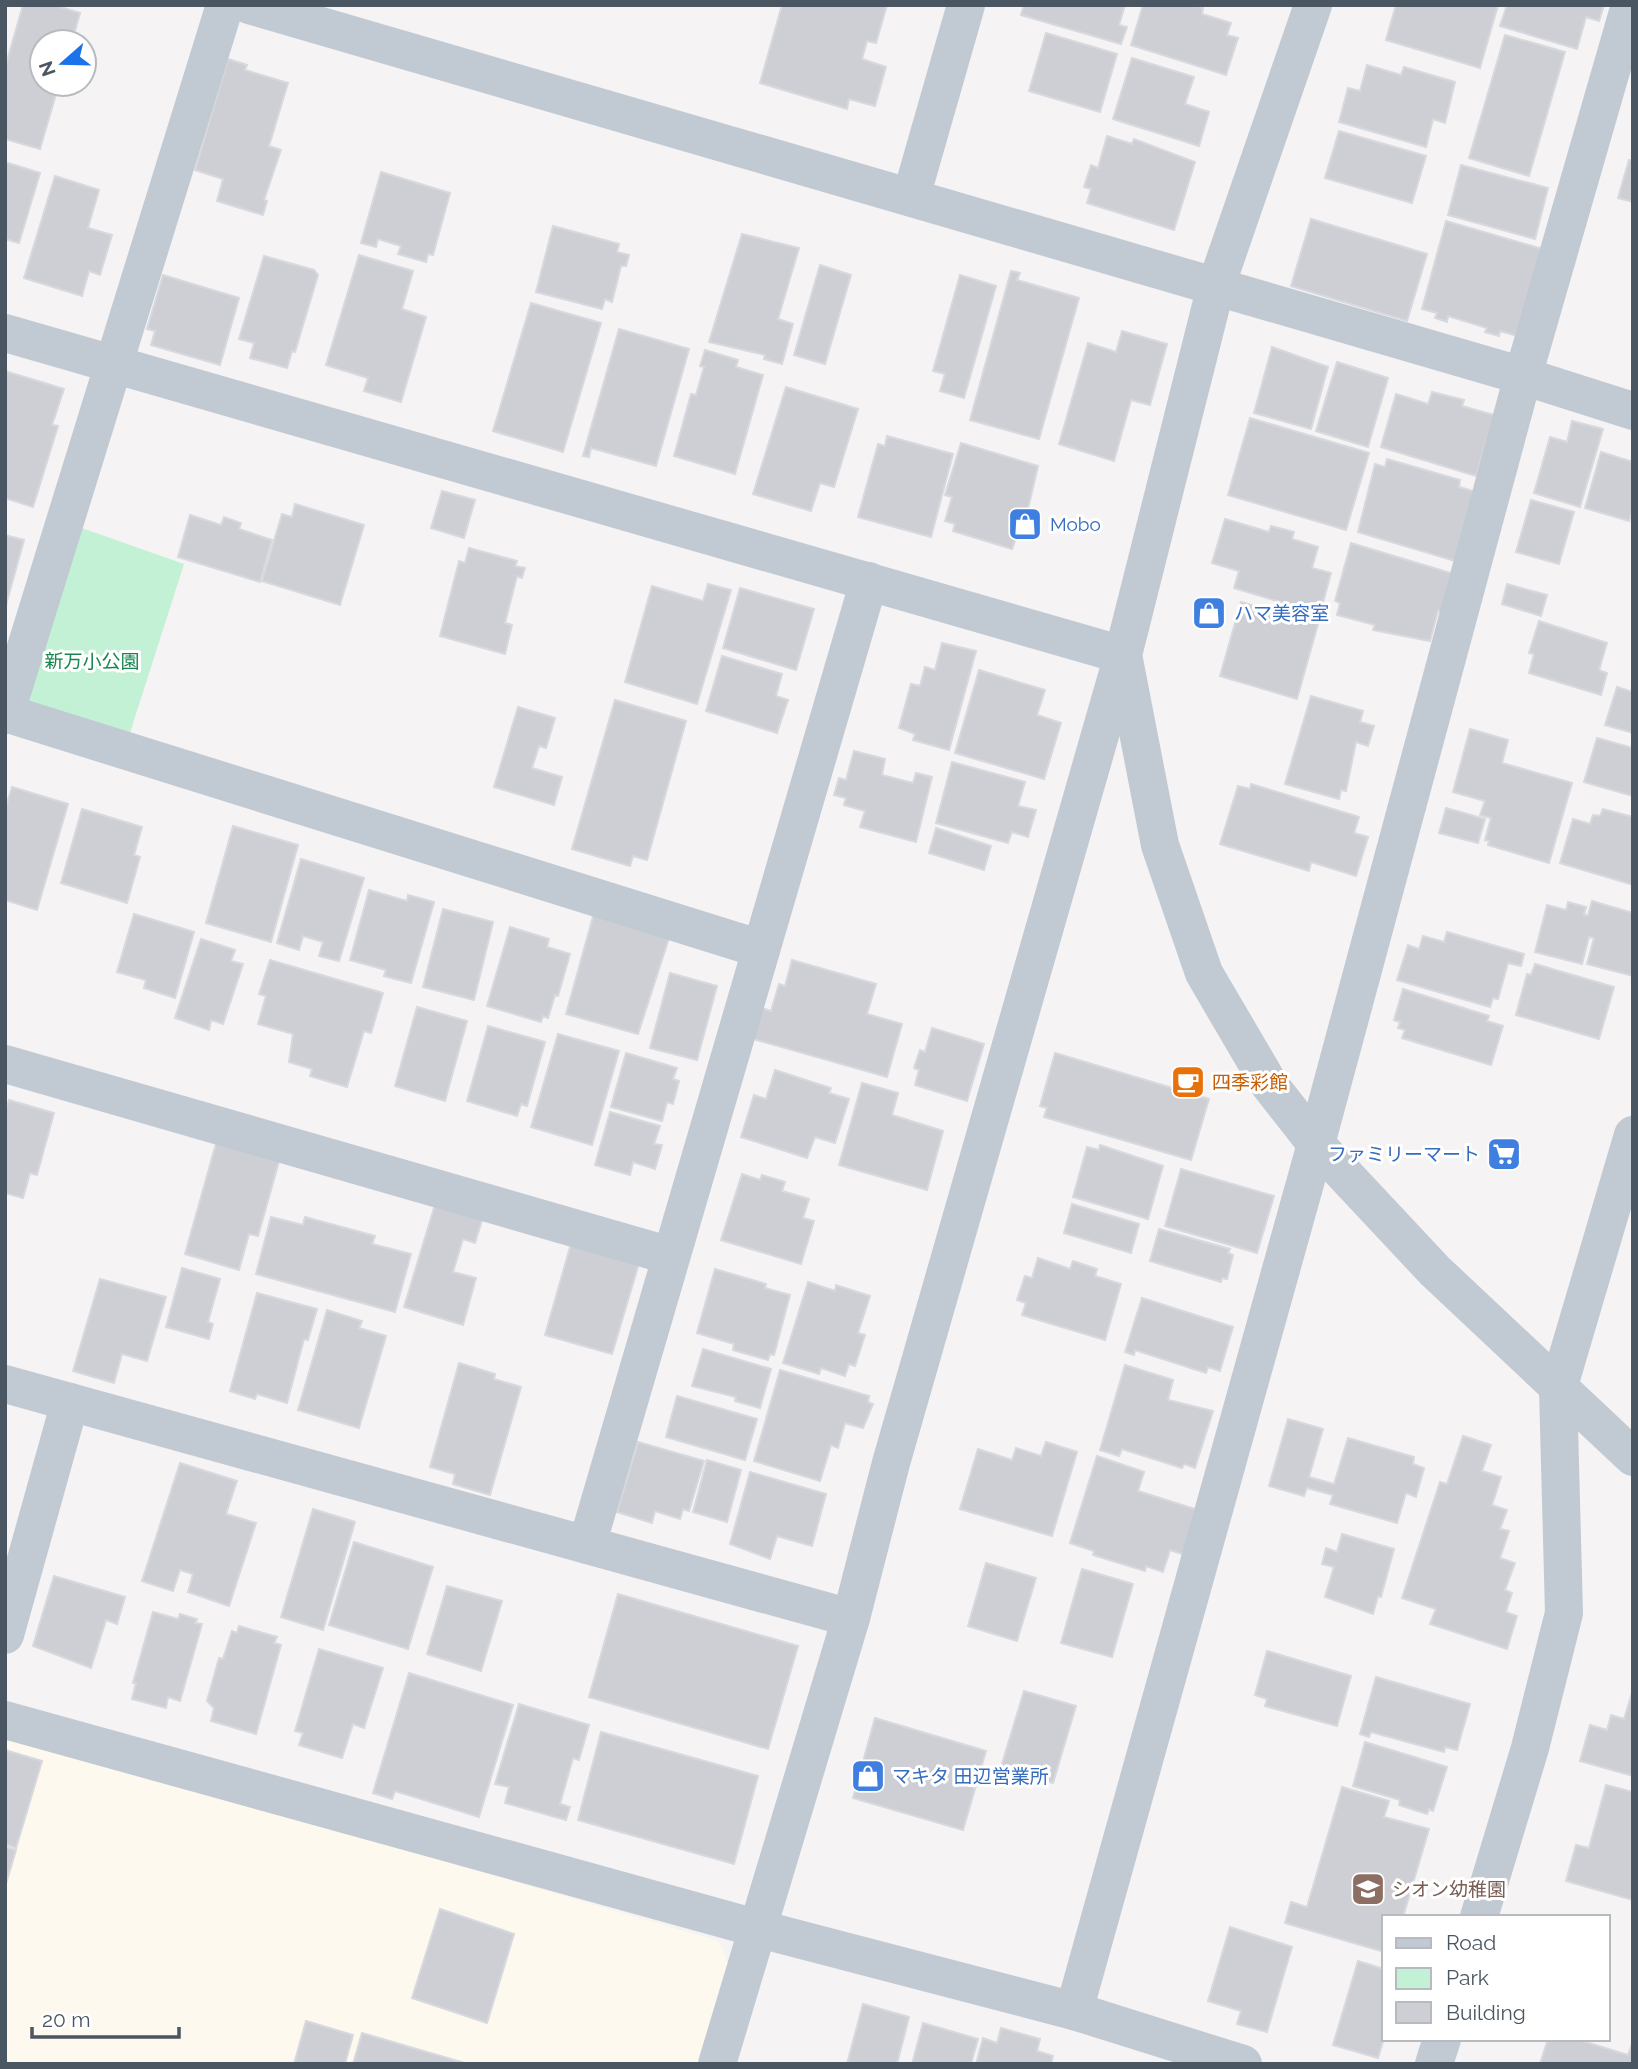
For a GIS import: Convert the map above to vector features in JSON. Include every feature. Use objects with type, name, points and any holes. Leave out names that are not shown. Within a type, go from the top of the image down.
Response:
[{"type":"street","points":[[225,5],[5,714],[761,949]]},
{"type":"street","points":[[249,5],[1523,376],[1633,411]]},
{"type":"street","points":[[911,197],[966,5]]},
{"type":"street","points":[[717,2064],[851,1618],[891,1462],[1123,655],[1216,286],[1313,5]]},
{"type":"street","points":[[1073,2011],[1316,1144],[1523,376],[1630,5]]},
{"type":"street","points":[[5,333],[1123,655]]},
{"type":"street","points":[[587,1545],[869,581]]},
{"type":"street","points":[[1123,655],[1160,845],[1204,974],[1269,1084],[1316,1144],[1435,1271],[1633,1457]]},
{"type":"street","points":[[5,1064],[671,1256]]},
{"type":"street","points":[[1480,1915],[1530,1748],[1564,1613],[1558,1389],[1633,1135]]},
{"type":"street","points":[[5,1384],[851,1618]]},
{"type":"street","points":[[5,1635],[70,1402]]},
{"type":"street","points":[[5,1720],[756,1928],[1073,2011],[1243,2064]]},
{"type":"street","points":[[1434,2064],[1440,2041]]},
{"type":"shaded area","points":[[17,1737],[719,1941],[729,1966],[701,2064],[5,2064],[5,1743]]},
{"type":"green space","name":"新万小公園","points":[[76,526],[184,564],[128,739],[16,701]]},
{"type":"building","points":[[23,5],[54,5],[80,13],[76,28],[28,28],[28,98],[55,98],[40,149],[5,139],[5,68]]},
{"type":"building","points":[[782,5],[887,5],[876,43],[867,41],[862,59],[886,67],[875,106],[849,99],[847,109],[760,83]]},
{"type":"building","points":[[1024,5],[1125,5],[1119,25],[1127,27],[1121,44],[1021,15]]},
{"type":"building","points":[[1143,5],[1195,5],[1203,8],[1202,14],[1231,23],[1227,35],[1238,38],[1226,75],[1131,45]]},
{"type":"building","points":[[1396,5],[1498,5],[1480,68],[1386,40]]},
{"type":"building","points":[[1507,5],[1604,5],[1599,21],[1586,17],[1577,49],[1500,26]]},
{"type":"building","points":[[1046,33],[1117,54],[1100,112],[1029,91]]},
{"type":"building","points":[[1505,35],[1565,52],[1529,176],[1469,158]]},
{"type":"building","points":[[1132,58],[1194,77],[1185,104],[1209,112],[1199,146],[1113,119]]},
{"type":"building","points":[[228,59],[247,65],[245,70],[288,83],[269,146],[281,150],[264,200],[267,201],[263,215],[217,201],[223,179],[195,170]]},
{"type":"building","points":[[1367,65],[1401,75],[1404,67],[1455,82],[1445,123],[1433,119],[1426,147],[1339,122],[1348,88],[1360,91]]},
{"type":"building","points":[[1339,131],[1426,156],[1412,203],[1325,178]]},
{"type":"building","points":[[1107,136],[1132,144],[1134,139],[1195,162],[1174,230],[1087,203],[1091,189],[1084,187],[1091,165],[1098,168]]},
{"type":"building","points":[[1629,160],[1633,161],[1633,202],[1618,198]]},
{"type":"building","points":[[5,162],[40,173],[19,243],[5,239]]},
{"type":"building","points":[[1461,165],[1548,188],[1535,239],[1448,215]]},
{"type":"building","points":[[381,172],[450,193],[433,255],[428,254],[426,262],[398,254],[401,246],[378,239],[376,247],[361,243]]},
{"type":"building","points":[[55,176],[99,190],[88,228],[112,235],[100,275],[89,271],[82,296],[24,278]]},
{"type":"building","points":[[1311,219],[1427,254],[1407,321],[1291,286]]},
{"type":"building","points":[[1446,221],[1553,252],[1521,337],[1500,331],[1499,336],[1485,332],[1487,328],[1448,316],[1447,322],[1435,318],[1437,313],[1422,309]]},
{"type":"building","points":[[553,226],[619,244],[617,252],[629,255],[626,266],[621,266],[612,302],[605,299],[602,309],[536,292]]},
{"type":"building","points":[[742,234],[799,248],[778,319],[793,324],[782,364],[764,359],[765,355],[709,342]]},
{"type":"building","points":[[359,255],[413,271],[402,309],[426,317],[401,402],[364,391],[368,378],[326,365]]},
{"type":"building","points":[[264,256],[314,270],[318,275],[295,352],[292,351],[287,368],[250,358],[254,343],[239,339]]},
{"type":"building","points":[[820,265],[851,275],[825,364],[794,355]]},
{"type":"building","points":[[1011,271],[1020,273],[1017,280],[1079,298],[1039,439],[970,420]]},
{"type":"building","points":[[163,275],[239,298],[220,365],[151,345],[155,331],[147,329]]},
{"type":"building","points":[[960,275],[996,286],[964,398],[940,391],[945,374],[933,371]]},
{"type":"building","points":[[531,303],[601,323],[563,452],[493,431]]},
{"type":"building","points":[[619,329],[689,349],[656,466],[591,448],[589,457],[583,456]]},
{"type":"building","points":[[1122,331],[1167,344],[1150,405],[1131,400],[1114,461],[1059,444],[1088,343],[1116,352]]},
{"type":"building","points":[[1272,347],[1328,367],[1311,429],[1254,413]]},
{"type":"building","points":[[705,350],[738,360],[736,367],[763,375],[735,474],[674,456],[691,394],[696,395],[704,367],[700,366]]},
{"type":"building","points":[[1337,362],[1388,378],[1368,447],[1316,431]]},
{"type":"building","points":[[5,371],[64,389],[52,425],[58,426],[33,507],[5,498]]},
{"type":"building","points":[[786,387],[858,409],[834,487],[820,483],[811,511],[753,494]]},
{"type":"building","points":[[1432,392],[1464,400],[1462,406],[1494,415],[1476,476],[1381,447],[1396,394],[1428,404]]},
{"type":"building","points":[[1250,418],[1369,453],[1346,530],[1228,495]]},
{"type":"building","points":[[1572,421],[1603,429],[1580,507],[1534,493],[1550,437],[1567,442]]},
{"type":"building","points":[[887,436],[953,454],[931,537],[858,517],[878,444],[885,446]]},
{"type":"building","points":[[961,443],[1038,466],[1021,539],[1016,538],[1012,549],[953,531],[955,524],[945,521],[952,497],[945,495]]},
{"type":"building","points":[[1601,452],[1633,462],[1633,508],[1629,521],[1585,508]]},
{"type":"building","points":[[1387,459],[1460,480],[1459,487],[1473,491],[1465,564],[1358,532],[1375,464],[1385,467]]},
{"type":"building","points":[[442,491],[475,500],[464,538],[431,528]]},
{"type":"building","points":[[1531,500],[1574,512],[1559,564],[1516,552]]},
{"type":"building","points":[[295,504],[364,525],[340,605],[262,581],[282,514],[292,517]]},
{"type":"building","points":[[190,515],[221,525],[224,517],[241,523],[239,529],[272,540],[260,582],[178,557]]},
{"type":"building","points":[[1225,519],[1269,532],[1271,526],[1294,532],[1292,539],[1318,547],[1312,568],[1331,573],[1320,614],[1234,588],[1239,571],[1212,563]]},
{"type":"building","points":[[5,535],[24,540],[6,605],[5,605]]},
{"type":"building","points":[[1351,543],[1457,575],[1446,613],[1438,611],[1430,641],[1373,630],[1375,625],[1337,615],[1340,603],[1335,601]]},
{"type":"building","points":[[469,548],[517,561],[515,566],[525,568],[522,578],[517,576],[505,623],[512,625],[505,654],[440,636],[459,561],[465,563]]},
{"type":"building","points":[[708,584],[731,590],[697,704],[625,682],[652,586],[703,601]]},
{"type":"building","points":[[1507,584],[1547,595],[1541,616],[1502,604]]},
{"type":"building","points":[[740,588],[814,609],[796,670],[723,648]]},
{"type":"building","points":[[1241,602],[1318,624],[1297,699],[1220,676]]},
{"type":"building","points":[[1539,621],[1607,643],[1599,670],[1607,673],[1601,695],[1529,673],[1534,654],[1529,653]]},
{"type":"building","points":[[942,643],[976,651],[949,750],[913,740],[915,734],[899,728],[911,684],[920,686],[925,667],[935,670]]},
{"type":"building","points":[[722,656],[782,674],[776,696],[788,700],[777,733],[706,711]]},
{"type":"building","points":[[979,670],[1045,690],[1037,715],[1061,723],[1044,779],[955,753]]},
{"type":"building","points":[[1617,687],[1633,692],[1633,733],[1605,725]]},
{"type":"building","points":[[1311,696],[1363,711],[1360,722],[1374,726],[1368,746],[1356,742],[1346,791],[1341,790],[1339,799],[1285,784]]},
{"type":"building","points":[[615,700],[686,721],[647,860],[633,856],[630,866],[572,849]]},
{"type":"building","points":[[518,707],[555,718],[546,748],[539,746],[532,768],[562,777],[554,805],[494,787]]},
{"type":"building","points":[[1470,729],[1508,740],[1502,763],[1572,783],[1549,863],[1488,845],[1489,841],[1485,840],[1491,818],[1480,815],[1485,801],[1453,792]]},
{"type":"building","points":[[1597,738],[1633,748],[1633,796],[1584,782]]},
{"type":"building","points":[[854,751],[885,759],[882,775],[913,783],[916,773],[932,777],[916,842],[860,827],[865,811],[844,805],[846,798],[834,795],[839,778],[846,780]]},
{"type":"building","points":[[952,762],[1025,782],[1018,806],[1036,810],[1028,837],[1012,832],[1008,843],[936,823]]},
{"type":"building","points":[[1251,784],[1359,817],[1354,833],[1368,837],[1356,876],[1311,862],[1309,871],[1220,844],[1238,786],[1250,789]]},
{"type":"building","points":[[12,787],[68,804],[37,910],[5,900],[5,810]]},
{"type":"building","points":[[1446,808],[1485,819],[1478,843],[1439,833]]},
{"type":"building","points":[[82,809],[142,827],[134,855],[140,857],[127,903],[61,883]]},
{"type":"building","points":[[1603,809],[1633,817],[1633,885],[1560,863],[1573,819],[1590,824],[1593,815],[1600,816]]},
{"type":"building","points":[[233,826],[298,845],[271,942],[206,923]]},
{"type":"building","points":[[936,828],[991,846],[984,870],[929,853]]},
{"type":"building","points":[[301,859],[364,878],[339,961],[319,956],[323,942],[303,936],[299,950],[277,943]]},
{"type":"building","points":[[369,890],[407,901],[408,895],[434,902],[411,983],[384,976],[386,970],[350,960]]},
{"type":"building","points":[[1592,901],[1633,913],[1633,976],[1587,964],[1594,938],[1589,937],[1582,964],[1535,952],[1547,905],[1566,910],[1568,902],[1586,907],[1584,915],[1588,915]]},
{"type":"building","points":[[443,909],[493,922],[474,1000],[423,987]]},
{"type":"building","points":[[594,913],[670,935],[638,1034],[566,1014]]},
{"type":"building","points":[[134,914],[194,932],[175,998],[144,988],[146,980],[117,972]]},
{"type":"building","points":[[510,927],[549,939],[547,947],[570,954],[558,996],[555,995],[548,1018],[543,1016],[541,1022],[487,1006]]},
{"type":"building","points":[[1447,932],[1524,954],[1521,966],[1508,963],[1498,999],[1493,998],[1490,1007],[1397,980],[1408,945],[1419,949],[1423,936],[1444,942]]},
{"type":"building","points":[[201,939],[235,950],[231,961],[243,964],[223,1024],[211,1020],[209,1030],[175,1018]]},
{"type":"building","points":[[270,960],[383,993],[371,1033],[364,1031],[347,1087],[310,1076],[312,1069],[289,1062],[293,1034],[258,1024],[266,996],[259,994]]},
{"type":"building","points":[[792,960],[876,984],[867,1014],[902,1024],[887,1077],[753,1039],[762,1008],[771,1011],[779,984],[785,986]]},
{"type":"building","points":[[1535,964],[1614,987],[1599,1039],[1516,1015],[1527,974],[1531,975]]},
{"type":"building","points":[[670,973],[717,986],[697,1060],[650,1048]]},
{"type":"building","points":[[1403,989],[1489,1016],[1487,1021],[1503,1026],[1491,1065],[1402,1038],[1405,1030],[1398,1028],[1400,1022],[1394,1020]]},
{"type":"building","points":[[417,1007],[467,1021],[445,1101],[395,1086]]},
{"type":"building","points":[[488,1026],[545,1042],[527,1106],[521,1104],[517,1116],[467,1101]]},
{"type":"building","points":[[932,1028],[984,1044],[967,1101],[915,1085],[919,1070],[914,1068],[920,1050],[925,1052]]},
{"type":"building","points":[[558,1034],[619,1051],[592,1145],[531,1127]]},
{"type":"building","points":[[626,1053],[677,1068],[673,1079],[679,1081],[673,1104],[667,1102],[662,1121],[611,1107]]},
{"type":"building","points":[[1055,1053],[1209,1099],[1191,1160],[1044,1117],[1047,1108],[1040,1106]]},
{"type":"building","points":[[775,1070],[831,1088],[829,1093],[849,1099],[835,1143],[815,1137],[807,1158],[741,1137],[754,1095],[766,1099]]},
{"type":"building","points":[[862,1083],[898,1093],[892,1115],[943,1131],[927,1190],[839,1165]]},
{"type":"building","points":[[9,1100],[54,1113],[37,1175],[30,1173],[23,1198],[5,1193],[5,1111]]},
{"type":"building","points":[[610,1112],[660,1126],[654,1144],[662,1145],[655,1169],[633,1162],[630,1175],[595,1165]]},
{"type":"building","points":[[217,1140],[280,1158],[258,1236],[249,1234],[239,1270],[185,1254]]},
{"type":"building","points":[[1100,1145],[1163,1166],[1148,1219],[1073,1197],[1087,1147],[1099,1150]]},
{"type":"building","points":[[1181,1169],[1274,1196],[1257,1253],[1165,1226]]},
{"type":"building","points":[[742,1174],[760,1180],[762,1175],[785,1182],[782,1191],[809,1199],[803,1218],[814,1221],[801,1264],[721,1240]]},
{"type":"building","points":[[437,1198],[487,1204],[475,1243],[463,1239],[453,1272],[476,1278],[463,1325],[404,1307]]},
{"type":"building","points":[[1072,1204],[1139,1224],[1131,1253],[1064,1233]]},
{"type":"building","points":[[271,1217],[303,1225],[305,1217],[375,1236],[372,1244],[411,1254],[395,1312],[256,1274]]},
{"type":"building","points":[[1159,1229],[1230,1249],[1228,1253],[1233,1255],[1227,1279],[1222,1278],[1221,1282],[1150,1261]]},
{"type":"building","points":[[572,1240],[640,1260],[612,1354],[545,1335]]},
{"type":"building","points":[[1038,1258],[1070,1269],[1073,1261],[1097,1269],[1095,1276],[1121,1284],[1105,1340],[1022,1315],[1026,1303],[1017,1300],[1025,1276],[1032,1278]]},
{"type":"building","points":[[182,1268],[220,1279],[208,1322],[213,1324],[209,1339],[166,1327]]},
{"type":"building","points":[[715,1269],[766,1284],[765,1288],[790,1295],[774,1355],[770,1354],[768,1360],[733,1350],[734,1344],[697,1333]]},
{"type":"building","points":[[100,1279],[166,1297],[147,1361],[122,1354],[114,1383],[73,1371]]},
{"type":"building","points":[[808,1282],[835,1291],[836,1285],[870,1296],[858,1333],[865,1335],[855,1366],[849,1364],[845,1376],[821,1368],[819,1374],[783,1363]]},
{"type":"building","points":[[257,1293],[317,1309],[308,1340],[304,1339],[287,1403],[257,1394],[255,1399],[230,1391]]},
{"type":"building","points":[[1142,1298],[1233,1327],[1220,1371],[1208,1367],[1206,1373],[1135,1350],[1134,1355],[1125,1352]]},
{"type":"building","points":[[327,1310],[362,1321],[359,1328],[386,1336],[359,1428],[298,1410]]},
{"type":"building","points":[[703,1349],[771,1369],[760,1408],[735,1401],[736,1397],[692,1386]]},
{"type":"building","points":[[459,1363],[495,1374],[494,1379],[521,1387],[490,1495],[453,1484],[455,1474],[430,1467]]},
{"type":"building","points":[[1125,1365],[1173,1380],[1168,1400],[1213,1411],[1195,1468],[1184,1464],[1182,1468],[1122,1449],[1119,1456],[1100,1450]]},
{"type":"building","points":[[780,1370],[869,1396],[868,1402],[873,1404],[863,1428],[845,1423],[838,1448],[831,1445],[820,1481],[754,1461]]},
{"type":"building","points":[[677,1396],[757,1419],[745,1460],[666,1437]]},
{"type":"building","points":[[1288,1419],[1323,1429],[1309,1477],[1334,1484],[1348,1438],[1414,1457],[1413,1464],[1424,1468],[1416,1497],[1406,1493],[1397,1523],[1330,1504],[1333,1495],[1307,1488],[1304,1496],[1269,1486]]},
{"type":"building","points":[[1463,1436],[1491,1445],[1482,1471],[1501,1477],[1492,1505],[1507,1510],[1500,1529],[1509,1531],[1500,1558],[1515,1563],[1505,1590],[1512,1593],[1506,1612],[1517,1616],[1507,1649],[1430,1624],[1436,1609],[1402,1598],[1440,1482],[1447,1484]]},
{"type":"building","points":[[638,1442],[704,1461],[689,1511],[683,1509],[680,1519],[655,1511],[652,1523],[617,1512]]},
{"type":"building","points":[[1046,1442],[1077,1452],[1052,1536],[960,1509],[978,1449],[1012,1460],[1016,1448],[1041,1456]]},
{"type":"building","points":[[1097,1456],[1144,1472],[1138,1491],[1201,1511],[1188,1556],[1170,1550],[1163,1572],[1146,1566],[1145,1571],[1093,1555],[1094,1551],[1070,1543]]},
{"type":"building","points":[[707,1460],[741,1470],[727,1522],[693,1512]]},
{"type":"building","points":[[180,1463],[237,1481],[226,1514],[256,1523],[229,1606],[188,1592],[193,1574],[180,1570],[173,1591],[142,1581]]},
{"type":"building","points":[[750,1472],[826,1494],[812,1546],[777,1536],[770,1559],[730,1544]]},
{"type":"building","points":[[313,1509],[355,1522],[323,1630],[281,1617]]},
{"type":"building","points":[[1342,1534],[1394,1549],[1381,1597],[1378,1596],[1373,1614],[1325,1597],[1334,1567],[1322,1564],[1326,1548],[1337,1552]]},
{"type":"building","points":[[354,1542],[433,1567],[408,1649],[329,1625]]},
{"type":"building","points":[[986,1563],[1036,1578],[1017,1641],[968,1626]]},
{"type":"building","points":[[1082,1569],[1133,1584],[1112,1657],[1061,1643]]},
{"type":"building","points":[[54,1576],[125,1597],[117,1624],[106,1620],[91,1668],[33,1646]]},
{"type":"building","points":[[447,1586],[502,1601],[481,1671],[427,1654]]},
{"type":"building","points":[[618,1594],[798,1646],[768,1749],[589,1697]]},
{"type":"building","points":[[153,1612],[178,1619],[180,1614],[197,1619],[195,1623],[202,1624],[180,1701],[168,1697],[166,1708],[132,1699],[136,1683],[133,1683]]},
{"type":"building","points":[[239,1626],[277,1637],[274,1643],[281,1645],[256,1734],[211,1721],[214,1708],[207,1701],[219,1658],[223,1659],[232,1631],[237,1633]]},
{"type":"building","points":[[319,1649],[383,1668],[364,1728],[353,1724],[342,1758],[299,1745],[303,1733],[295,1731]]},
{"type":"building","points":[[1267,1651],[1351,1676],[1337,1726],[1265,1706],[1267,1699],[1255,1695]]},
{"type":"building","points":[[409,1673],[513,1705],[479,1817],[395,1791],[392,1799],[373,1793]]},
{"type":"building","points":[[1376,1677],[1470,1704],[1457,1750],[1445,1747],[1444,1752],[1371,1732],[1369,1737],[1360,1734]]},
{"type":"building","points":[[1024,1691],[1076,1706],[1053,1783],[1001,1767]]},
{"type":"building","points":[[1632,1693],[1633,1776],[1580,1761],[1590,1725],[1607,1730],[1611,1715],[1624,1719]]},
{"type":"building","points":[[519,1704],[589,1725],[579,1760],[573,1758],[560,1804],[570,1807],[566,1820],[505,1803],[509,1787],[495,1784]]},
{"type":"building","points":[[875,1718],[986,1751],[963,1830],[853,1798]]},
{"type":"building","points":[[601,1732],[758,1776],[734,1864],[578,1820]]},
{"type":"building","points":[[1365,1742],[1447,1767],[1433,1811],[1429,1809],[1427,1814],[1399,1805],[1400,1800],[1353,1786]]},
{"type":"building","points":[[5,1750],[42,1761],[16,1848],[5,1844]]},
{"type":"building","points":[[1606,1785],[1633,1792],[1633,1900],[1566,1881],[1576,1845],[1589,1848]]},
{"type":"building","points":[[1342,1787],[1389,1801],[1384,1817],[1429,1829],[1404,1915],[1382,1915],[1382,1951],[1285,1923],[1291,1902],[1307,1907]]},
{"type":"building","points":[[5,1847],[16,1850],[5,1887]]},
{"type":"building","points":[[440,1909],[514,1934],[487,2023],[412,1998]]},
{"type":"building","points":[[1230,1927],[1292,1947],[1267,2032],[1237,2024],[1241,2011],[1208,2001]]},
{"type":"building","points":[[1358,1961],[1382,1968],[1383,2041],[1378,2058],[1333,2045]]},
{"type":"building","points":[[863,2004],[909,2017],[897,2064],[847,2064]]},
{"type":"building","points":[[306,2021],[353,2035],[345,2064],[294,2064]]},
{"type":"building","points":[[923,2023],[978,2039],[971,2064],[912,2064]]},
{"type":"building","points":[[1001,2028],[1040,2039],[1037,2051],[1053,2056],[1051,2064],[976,2064],[983,2038],[997,2043]]},
{"type":"building","points":[[362,2033],[468,2064],[353,2064]]},
{"type":"building","points":[[1547,2041],[1582,2041],[1628,2055],[1633,2041],[1633,2064],[1540,2064]]},
{"type":"place","name":"Mobo","points":[[1025,524]]},
{"type":"place","name":"ハマ美容室","points":[[1209,613]]},
{"type":"place","name":"四季彩館","points":[[1188,1082]]},
{"type":"place","name":"ファミリーマート","points":[[1504,1154]]},
{"type":"place","name":"マキタ 田辺営業所","points":[[868,1776]]},
{"type":"place","name":"シオン幼稚園","points":[[1368,1889]]}]
